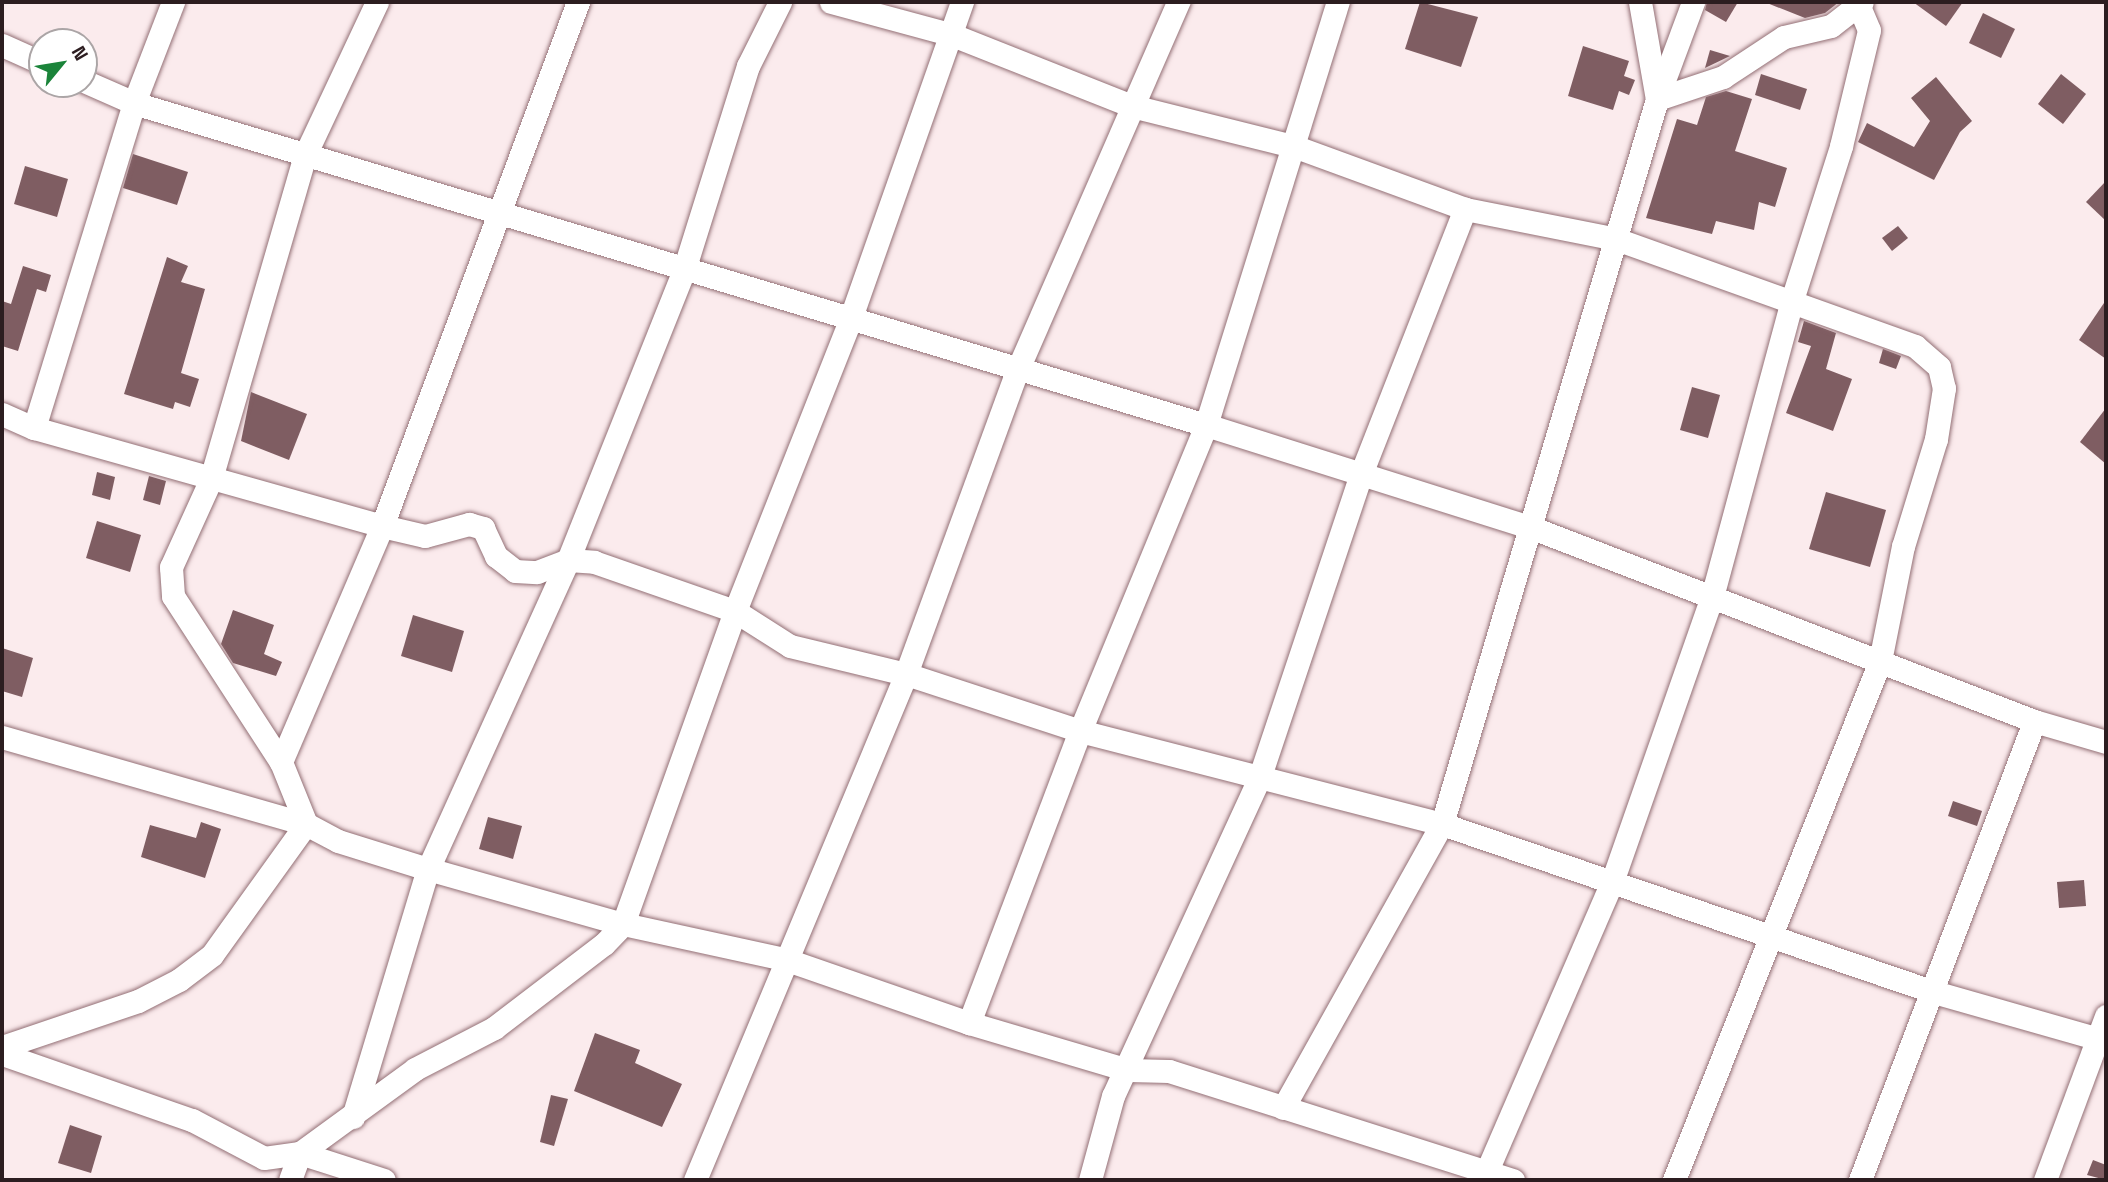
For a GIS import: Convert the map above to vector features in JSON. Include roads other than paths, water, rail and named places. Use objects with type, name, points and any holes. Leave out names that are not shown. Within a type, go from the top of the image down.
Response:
[{"type":"street","points":[[34,428],[134,103],[173,2]]},
{"type":"street","points":[[306,824],[281,762],[173,596],[172,567],[211,479],[305,155],[377,2]]},
{"type":"street","points":[[281,762],[382,526],[579,2]]},
{"type":"street","points":[[353,1116],[428,869],[568,559],[684,271],[748,66],[780,2]]},
{"type":"street","points":[[831,2],[950,34],[1132,106],[1296,147],[1465,209],[1616,239],[1915,346],[1939,367],[1944,388],[1936,439],[1903,546],[1880,661],[1674,1180]]},
{"type":"street","points":[[290,1180],[300,1153],[415,1069],[494,1028],[604,944],[622,924],[735,611],[850,320],[962,2]]},
{"type":"street","points":[[695,1180],[784,959],[906,674],[1017,371],[1178,2]]},
{"type":"street","points":[[969,1023],[1080,731],[1206,425],[1296,147],[1338,2]]},
{"type":"street","points":[[1640,2],[1657,99]]},
{"type":"street","points":[[1283,1108],[1443,824],[1657,99],[1693,2]]},
{"type":"street","points":[[1484,1176],[1612,882],[1712,597],[1792,300],[1841,146],[1869,30],[1860,4],[1831,26],[1784,37],[1723,77],[1657,99]]},
{"type":"street","points":[[2,45],[28,57]]},
{"type":"street","points":[[98,87],[134,103],[684,271],[1206,425],[1530,527],[2034,721],[2106,742]]},
{"type":"street","points":[[1090,1180],[1113,1096],[1128,1070],[1259,779],[1361,474],[1465,209]]},
{"type":"street","points":[[2,414],[34,428],[382,526],[425,536],[469,524],[483,528],[496,556],[514,570],[537,572],[568,559],[594,562],[735,611],[790,646],[906,674],[1080,731],[1443,824],[1934,992],[2102,1040]]},
{"type":"street","points":[[1860,1180],[1934,992],[2034,721]]},
{"type":"street","points":[[2,737],[306,824],[338,841],[428,869],[622,924],[784,959],[969,1023],[1128,1070],[1169,1070],[1484,1176],[1513,1180]]},
{"type":"street","points":[[2,1047],[138,1001],[179,980],[212,955],[306,824]]},
{"type":"street","points":[[2045,1180],[2102,1040],[2106,1016]]},
{"type":"street","points":[[2,1054],[192,1120],[264,1158],[300,1153],[384,1180]]}]
